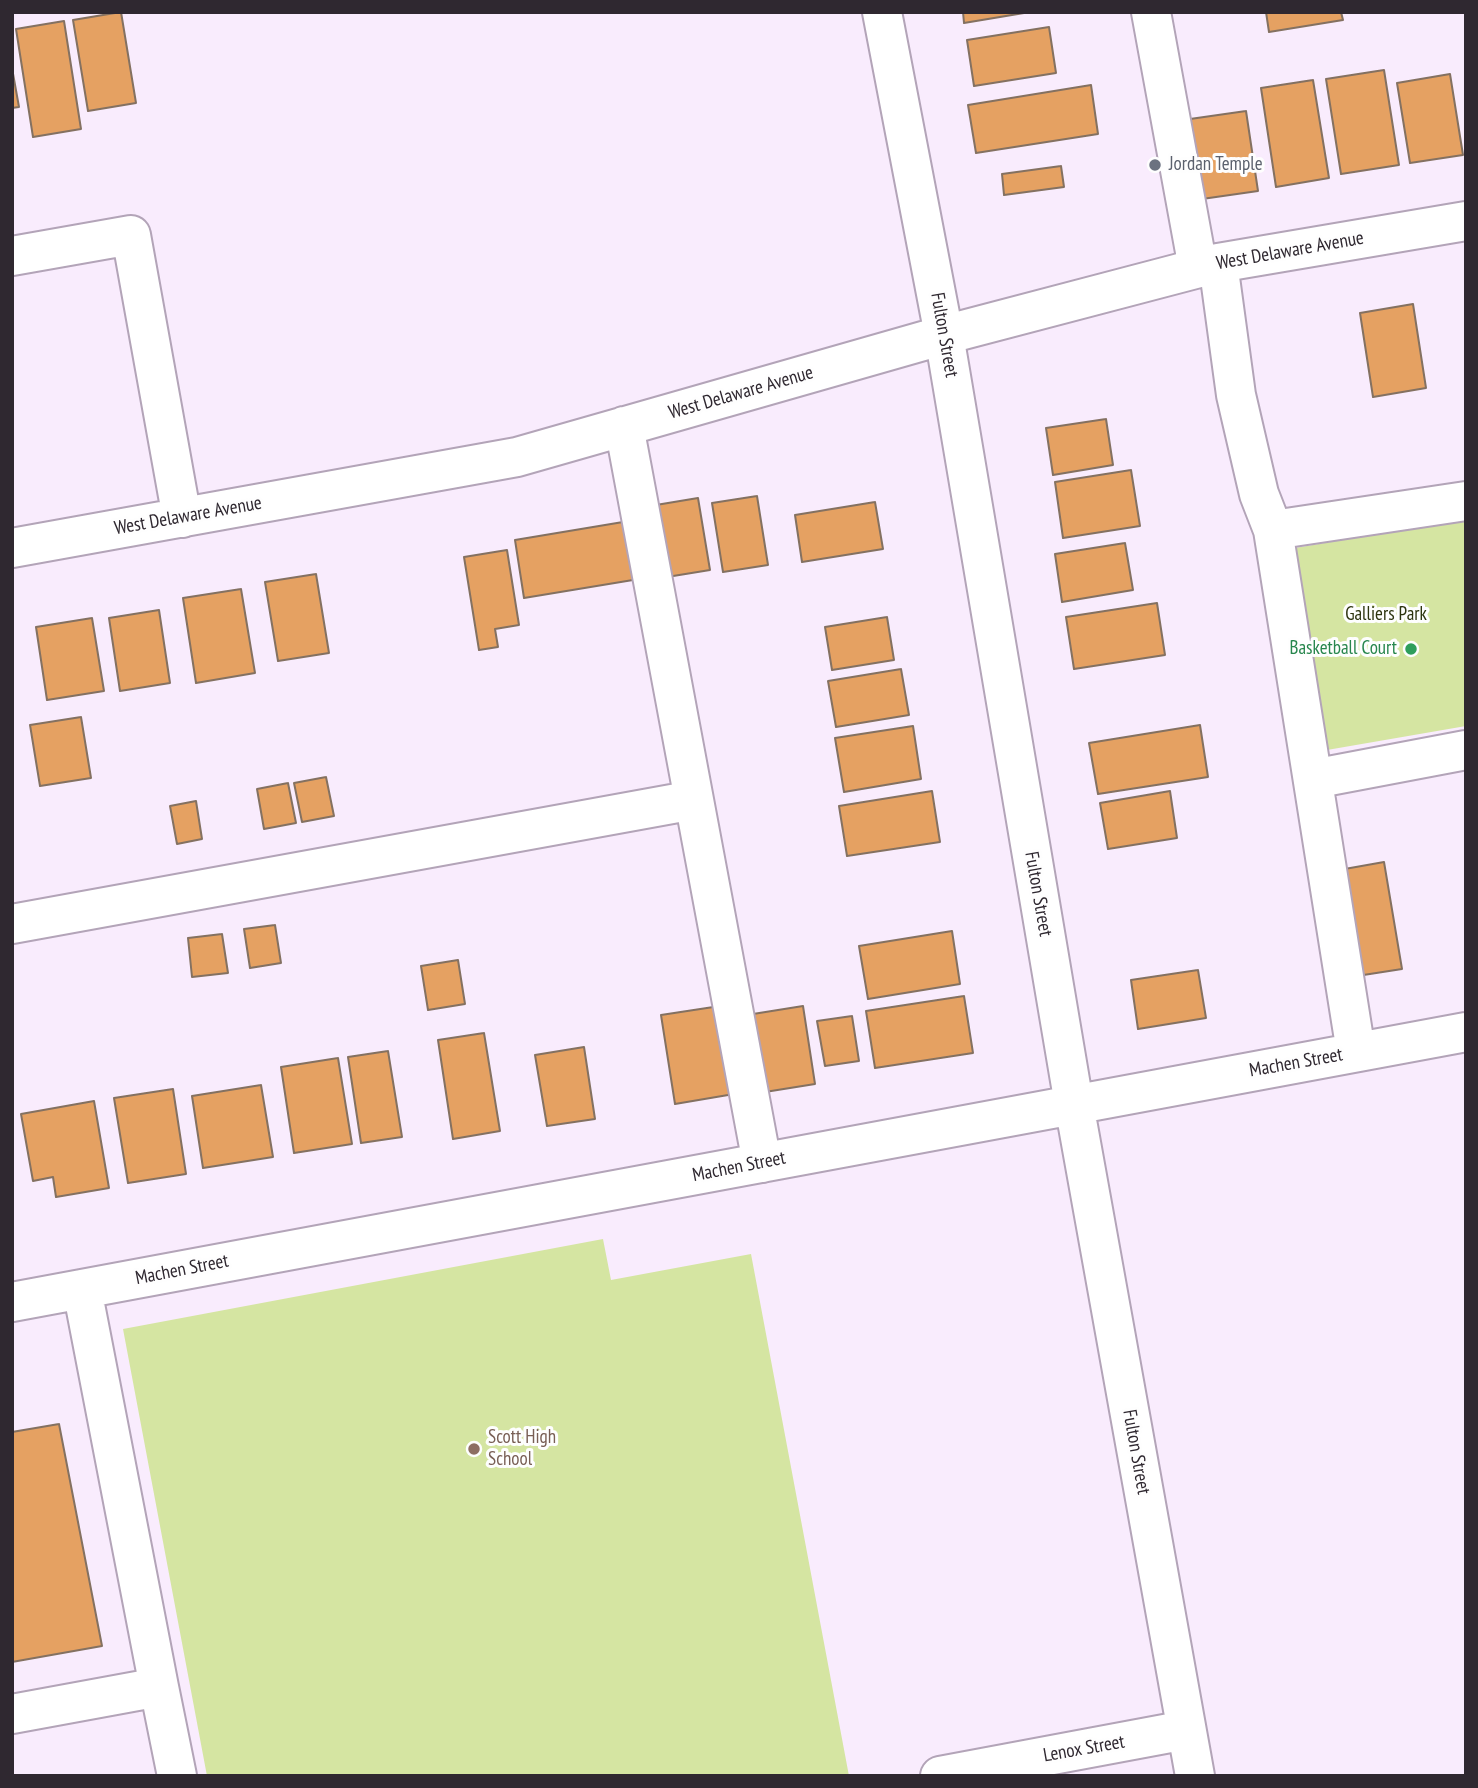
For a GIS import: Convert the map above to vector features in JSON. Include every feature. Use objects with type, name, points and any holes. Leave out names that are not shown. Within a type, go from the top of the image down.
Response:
[{"type":"street","name":"Fulton Street","points":[[882,12],[944,335],[1074,1104],[1195,1776]]},
{"type":"street","points":[[1151,12],[1259,494],[1273,530],[1356,1052]]},
{"type":"street","name":"West Delaware Avenue","points":[[12,548],[517,457],[944,335],[1208,265],[1466,221]]},
{"type":"street","points":[[12,256],[131,235],[182,518]]},
{"type":"street","points":[[624,426],[762,1163]]},
{"type":"street","points":[[1273,530],[1466,501]]},
{"type":"street","points":[[1313,779],[1466,750]]},
{"type":"street","points":[[12,924],[694,800]]},
{"type":"street","name":"Machen Street","points":[[12,1302],[1466,1032]]},
{"type":"street","points":[[82,1289],[177,1776]]},
{"type":"street","points":[[12,1714],[159,1687]]},
{"type":"street","name":"Lenox Street","points":[[940,1776],[1186,1730]]},
{"type":"green space","name":"Galliers Park","points":[[1466,519],[1466,726],[1327,750],[1295,548]]},
{"type":"green space","name":"Scott High School","points":[[603,1239],[611,1280],[751,1254],[849,1776],[207,1776],[123,1329]]},
{"type":"building","points":[[121,12],[136,103],[88,111],[73,20]]},
{"type":"building","points":[[963,12],[1030,12],[964,23]]},
{"type":"building","points":[[1266,12],[1341,12],[1343,20],[1269,32]]},
{"type":"building","points":[[64,21],[81,129],[33,137],[16,29]]},
{"type":"building","points":[[1049,27],[1056,73],[974,86],[967,40]]},
{"type":"building","points":[[12,68],[19,107],[12,108]]},
{"type":"building","points":[[1384,70],[1399,165],[1341,174],[1326,79]]},
{"type":"building","points":[[1450,74],[1463,155],[1410,163],[1397,83]]},
{"type":"building","points":[[1313,80],[1329,178],[1276,187],[1261,88]]},
{"type":"building","points":[[1091,85],[1098,134],[976,153],[968,105]]},
{"type":"building","points":[[1246,111],[1258,191],[1202,199],[1190,119]]},
{"type":"building","points":[[1061,166],[1064,187],[1004,195],[1002,174]]},
{"type":"building","points":[[1413,304],[1426,388],[1373,397],[1360,313]]},
{"type":"building","points":[[1106,419],[1113,465],[1053,475],[1046,428]]},
{"type":"building","points":[[1131,470],[1140,526],[1063,538],[1055,482]]},
{"type":"building","points":[[757,496],[768,565],[723,572],[712,503]]},
{"type":"building","points":[[698,498],[710,570],[667,577],[656,505]]},
{"type":"building","points":[[875,502],[883,549],[802,562],[795,515]]},
{"type":"building","points":[[629,521],[639,579],[524,598],[515,540]]},
{"type":"building","points":[[1125,543],[1133,590],[1062,602],[1055,554]]},
{"type":"building","points":[[507,550],[519,625],[495,629],[498,647],[479,650],[464,557]]},
{"type":"building","points":[[316,574],[329,653],[278,661],[265,582]]},
{"type":"building","points":[[241,589],[255,673],[196,683],[183,598]]},
{"type":"building","points":[[1157,603],[1165,655],[1074,669],[1066,617]]},
{"type":"building","points":[[159,610],[170,683],[120,691],[109,618]]},
{"type":"building","points":[[887,617],[894,660],[832,670],[825,627]]},
{"type":"building","points":[[92,618],[104,691],[47,700],[36,627]]},
{"type":"building","points":[[901,669],[909,715],[836,727],[828,681]]},
{"type":"building","points":[[81,717],[91,778],[40,786],[30,725]]},
{"type":"building","points":[[1200,725],[1208,777],[1098,794],[1089,743]]},
{"type":"building","points":[[913,726],[921,779],[844,792],[835,738]]},
{"type":"building","points":[[326,777],[334,816],[302,822],[294,783]]},
{"type":"building","points":[[288,783],[296,823],[264,829],[257,789]]},
{"type":"building","points":[[932,791],[940,842],[847,856],[839,806]]},
{"type":"building","points":[[1170,791],[1177,838],[1108,849],[1100,803]]},
{"type":"building","points":[[196,801],[202,839],[177,844],[170,806]]},
{"type":"building","points":[[1384,862],[1402,969],[1357,976],[1339,870]]},
{"type":"building","points":[[275,925],[281,963],[250,968],[244,929]]},
{"type":"building","points":[[952,931],[960,984],[868,999],[859,946]]},
{"type":"building","points":[[222,934],[228,973],[192,977],[188,938]]},
{"type":"building","points":[[458,960],[465,1004],[428,1010],[421,966]]},
{"type":"building","points":[[1198,970],[1206,1018],[1138,1029],[1131,980]]},
{"type":"building","points":[[964,996],[973,1053],[875,1068],[866,1011]]},
{"type":"building","points":[[720,1006],[734,1094],[675,1104],[661,1015]]},
{"type":"building","points":[[803,1006],[815,1084],[765,1092],[753,1014]]},
{"type":"building","points":[[852,1016],[859,1061],[825,1066],[817,1021]]},
{"type":"building","points":[[484,1033],[500,1131],[453,1139],[438,1040]]},
{"type":"building","points":[[584,1047],[595,1119],[547,1126],[535,1055]]},
{"type":"building","points":[[388,1051],[402,1137],[361,1143],[348,1057]]},
{"type":"building","points":[[338,1058],[352,1144],[294,1153],[281,1067]]},
{"type":"building","points":[[261,1085],[273,1157],[203,1168],[192,1096]]},
{"type":"building","points":[[173,1089],[186,1174],[128,1183],[114,1098]]},
{"type":"building","points":[[94,1101],[109,1188],[56,1197],[53,1177],[33,1181],[21,1114]]},
{"type":"building","points":[[59,1424],[102,1646],[12,1662],[12,1432]]},
{"type":"place","name":"Jordan Temple","points":[[1155,165]]},
{"type":"place","name":"Basketball Court","points":[[1411,649]]},
{"type":"place","name":"Scott High School","points":[[474,1449]]}]
